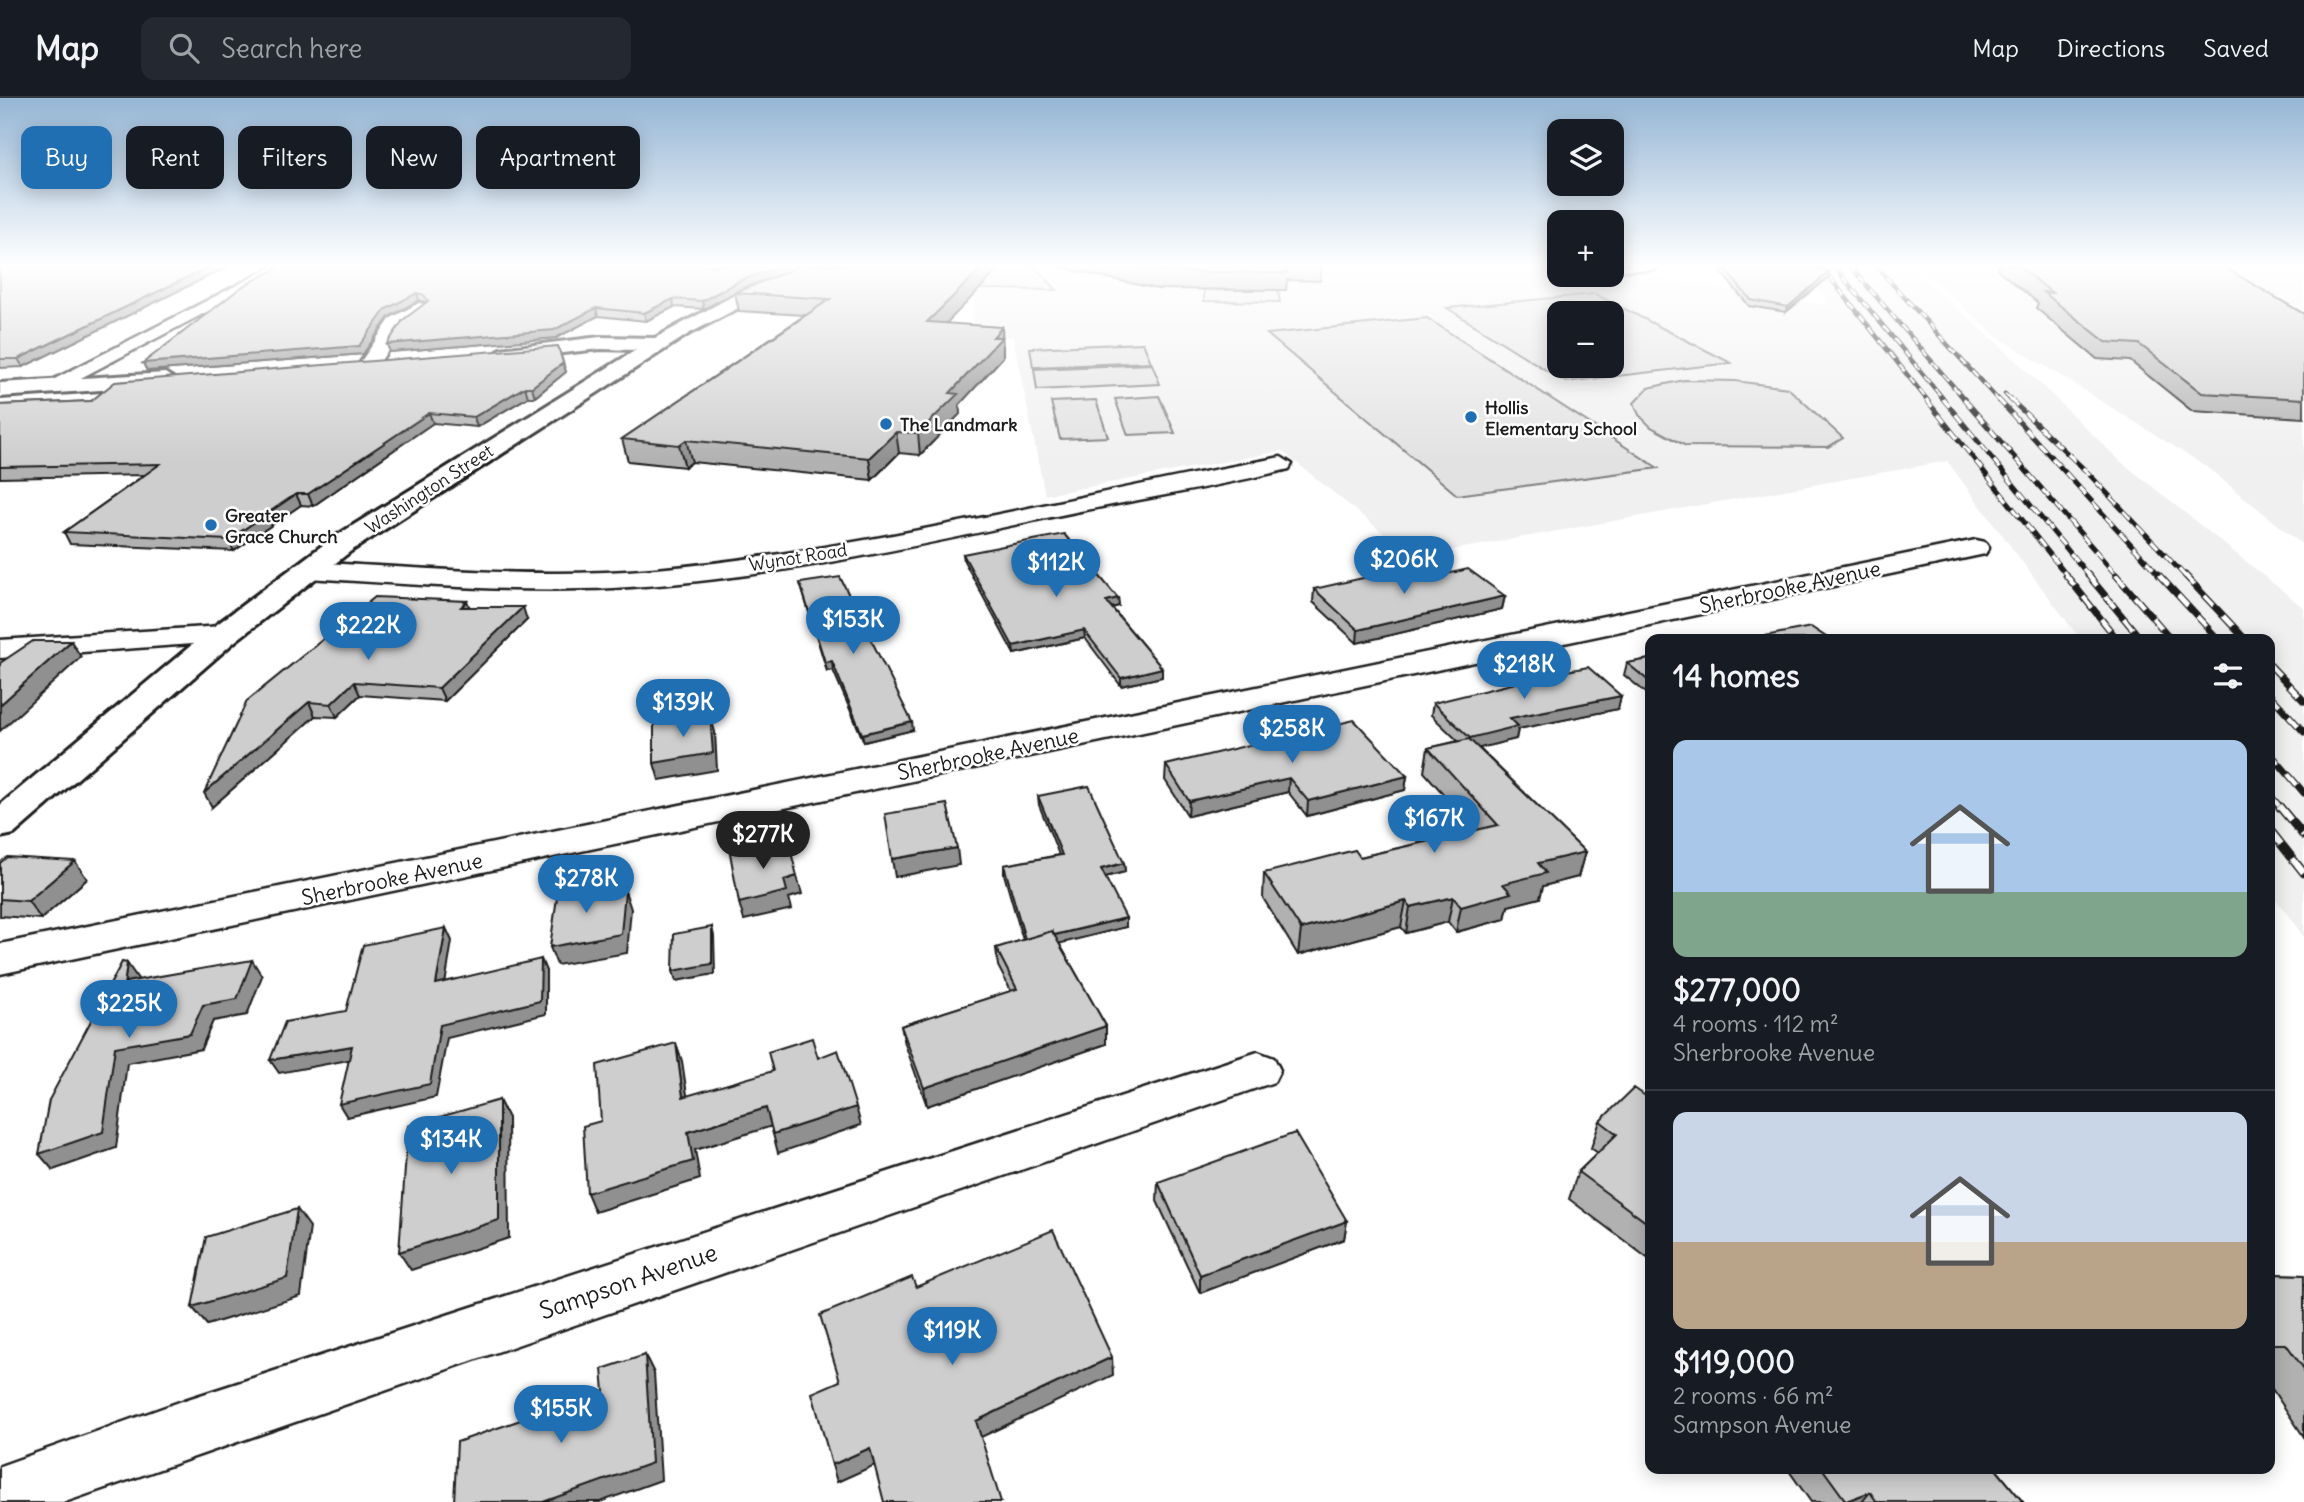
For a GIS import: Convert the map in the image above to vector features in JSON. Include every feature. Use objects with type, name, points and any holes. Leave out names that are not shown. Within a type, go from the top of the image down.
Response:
[{"type":"main road","name":"Washington Street","points":[[0,825],[223,635],[307,570],[376,522],[637,357],[684,331]]},
{"type":"main road","points":[[488,354],[600,343],[659,344]]},
{"type":"main road","points":[[541,350],[637,357]]},
{"type":"main road","points":[[342,366],[396,362]]},
{"type":"main road","points":[[0,390],[185,379]]},
{"type":"street","points":[[49,387],[160,331]]},
{"type":"street","points":[[369,364],[392,331]]},
{"type":"street","name":"Wynot Road","points":[[307,570],[524,581],[669,575],[858,547],[1281,464]]},
{"type":"street","name":"Sherbrooke Avenue","points":[[0,959],[1976,548]]},
{"type":"street","points":[[0,649],[223,635]]},
{"type":"street","name":"Sampson Avenue","points":[[0,1496],[198,1425],[1258,1070]]},
{"type":"shaded area","name":"Hollis Elementary School","points":[[971,331],[1547,331],[1547,378],[1624,378],[1624,331],[1983,331],[2119,460],[2304,608],[2304,937],[2275,898],[2275,634],[2076,634],[1947,461],[1413,557],[1282,451],[1045,495],[1013,337],[971,335]]},
{"type":"shaded area","points":[[1302,331],[1446,331],[1658,468],[1457,495],[1267,334]]},
{"type":"shaded area","points":[[1483,331],[1547,331],[1547,371]]},
{"type":"shaded area","points":[[1624,331],[1667,331],[1731,363],[1624,375]]},
{"type":"shaded area","points":[[1990,331],[2304,331],[2304,546],[2207,467]]},
{"type":"shaded area","points":[[1143,343],[1151,362],[1033,367],[1030,348]]},
{"type":"shaded area","points":[[1152,364],[1160,384],[1037,390],[1034,369]]},
{"type":"shaded area","points":[[1559,378],[1600,378],[1565,382]]},
{"type":"shaded area","points":[[1684,380],[1735,381],[1788,388],[1843,438],[1828,447],[1686,446],[1651,427],[1639,415],[1634,403],[1648,388]]},
{"type":"shaded area","points":[[1159,396],[1175,433],[1128,435],[1115,399]]},
{"type":"shaded area","points":[[1096,400],[1108,437],[1060,439],[1051,402]]},
{"type":"building","points":[[0,331],[77,331],[18,359],[0,359]]},
{"type":"building","points":[[185,331],[370,331],[359,346],[143,363]]},
{"type":"building","points":[[396,331],[548,331],[387,344]]},
{"type":"building","points":[[783,331],[999,331],[993,337],[1002,337],[950,393],[958,394],[918,433],[896,432],[869,458],[686,440],[679,445],[622,439]]},
{"type":"building","points":[[2092,331],[2304,331],[2304,399],[2202,393],[2139,344],[2106,342]]},
{"type":"building","points":[[558,346],[563,363],[532,387],[525,387],[474,417],[429,413],[308,494],[296,494],[228,540],[64,532],[160,464],[0,467],[0,405],[91,401],[115,382]]},
{"type":"building","points":[[1064,534],[1118,598],[1106,601],[1162,668],[1121,678],[1084,630],[1013,646],[963,554]]},
{"type":"building","points":[[1407,568],[1421,580],[1468,569],[1505,596],[1358,630],[1314,589]]},
{"type":"building","points":[[840,577],[912,722],[862,734],[832,661],[825,662],[800,583]]},
{"type":"building","points":[[375,597],[467,601],[461,607],[523,607],[439,688],[354,682],[331,704],[309,702],[204,793],[247,701]]},
{"type":"building","points":[[1811,627],[1822,634],[1775,634]]},
{"type":"building","points":[[33,641],[71,641],[0,705],[0,663]]},
{"type":"building","points":[[1645,660],[1645,678],[1627,663]]},
{"type":"building","points":[[1588,667],[1621,696],[1510,718],[1518,726],[1470,738],[1433,703],[1561,672]]},
{"type":"building","points":[[710,715],[713,753],[654,763],[654,724]]},
{"type":"building","points":[[1354,720],[1407,776],[1308,801],[1289,778],[1189,801],[1166,765]]},
{"type":"building","points":[[1469,739],[1585,852],[1538,863],[1546,873],[1503,884],[1511,893],[1461,907],[1453,897],[1410,907],[1406,901],[1301,929],[1264,873],[1355,850],[1360,857],[1498,825],[1428,748]]},
{"type":"building","points":[[1089,786],[1124,863],[1101,869],[1126,918],[1054,935],[1052,931],[1025,939],[1004,865],[1062,855],[1038,796]]},
{"type":"building","points":[[947,804],[957,848],[892,859],[885,814]]},
{"type":"building","points":[[788,840],[797,876],[784,880],[787,891],[739,903],[730,853]]},
{"type":"building","points":[[7,857],[75,861],[28,901],[0,899],[0,863]]},
{"type":"building","points":[[594,883],[593,896],[625,891],[621,934],[550,947],[558,890]]},
{"type":"building","points":[[712,927],[712,964],[673,971],[674,934]]},
{"type":"building","points":[[446,928],[436,984],[541,959],[540,1001],[440,1025],[430,1084],[339,1104],[352,1046],[270,1060],[285,1022],[346,1011],[363,945]]},
{"type":"building","points":[[1052,931],[1106,1026],[924,1088],[901,1026],[1017,989],[996,948]]},
{"type":"building","points":[[252,960],[237,999],[203,1005],[190,1034],[115,1047],[103,1132],[39,1154],[49,1100],[122,962],[127,963],[124,986],[126,982]]},
{"type":"building","points":[[812,1038],[818,1058],[838,1050],[856,1107],[773,1134],[766,1108],[688,1132],[693,1161],[587,1193],[583,1126],[601,1121],[597,1065],[676,1043],[683,1097],[773,1071],[768,1052]]},
{"type":"building","points":[[1634,1088],[1645,1096],[1645,1221],[1578,1172],[1617,1134],[1600,1121]]},
{"type":"building","points":[[499,1100],[499,1220],[399,1252],[408,1126]]},
{"type":"building","points":[[1295,1133],[1347,1221],[1200,1275],[1158,1182]]},
{"type":"building","points":[[297,1209],[287,1278],[192,1307],[206,1237]]},
{"type":"building","points":[[1053,1230],[1112,1357],[976,1421],[1001,1502],[884,1502],[870,1448],[832,1465],[812,1393],[840,1381],[820,1315],[912,1277],[916,1287]]},
{"type":"building","points":[[2275,1274],[2304,1275],[2304,1369],[2286,1344],[2275,1344]]},
{"type":"building","points":[[645,1355],[652,1463],[543,1502],[454,1502],[457,1442],[604,1391],[602,1369]]},
{"type":"building","points":[[1826,1474],[2000,1474],[2023,1502],[1877,1502],[1870,1492],[1846,1501]]},
{"type":"railway","points":[[1872,331],[1928,401]]},
{"type":"railway","points":[[1887,331],[1945,401]]},
{"type":"railway","points":[[1905,331],[1966,401]]},
{"type":"railway","points":[[1935,331],[1999,401]]},
{"type":"railway","points":[[2005,394],[2010,399]]},
{"type":"railway","points":[[1926,399],[2068,577]]},
{"type":"railway","points":[[1943,399],[2090,577]]},
{"type":"railway","points":[[1964,399],[2118,577]]},
{"type":"railway","points":[[1998,399],[2161,577]]},
{"type":"railway","points":[[2010,399],[2088,473],[2186,577]]},
{"type":"railway","points":[[2066,575],[2113,634]]},
{"type":"railway","points":[[2088,575],[2137,634]]},
{"type":"railway","points":[[2116,575],[2167,634]]},
{"type":"railway","points":[[2159,575],[2213,634]]},
{"type":"railway","points":[[2185,575],[2240,634]]},
{"type":"railway","points":[[2275,670],[2304,701]]},
{"type":"railway","points":[[2275,700],[2304,732]]},
{"type":"railway","points":[[2275,759],[2304,793]]},
{"type":"railway","points":[[2275,801],[2280,807]]},
{"type":"railway","points":[[2279,806],[2304,836]]},
{"type":"railway","points":[[2275,836],[2304,873]]},
{"type":"place","name":"Hollis Elementary School","points":[[1471,417]]},
{"type":"place","name":"The Landmark","points":[[886,424]]},
{"type":"place","name":"Greater Grace Church","points":[[211,525]]}]
